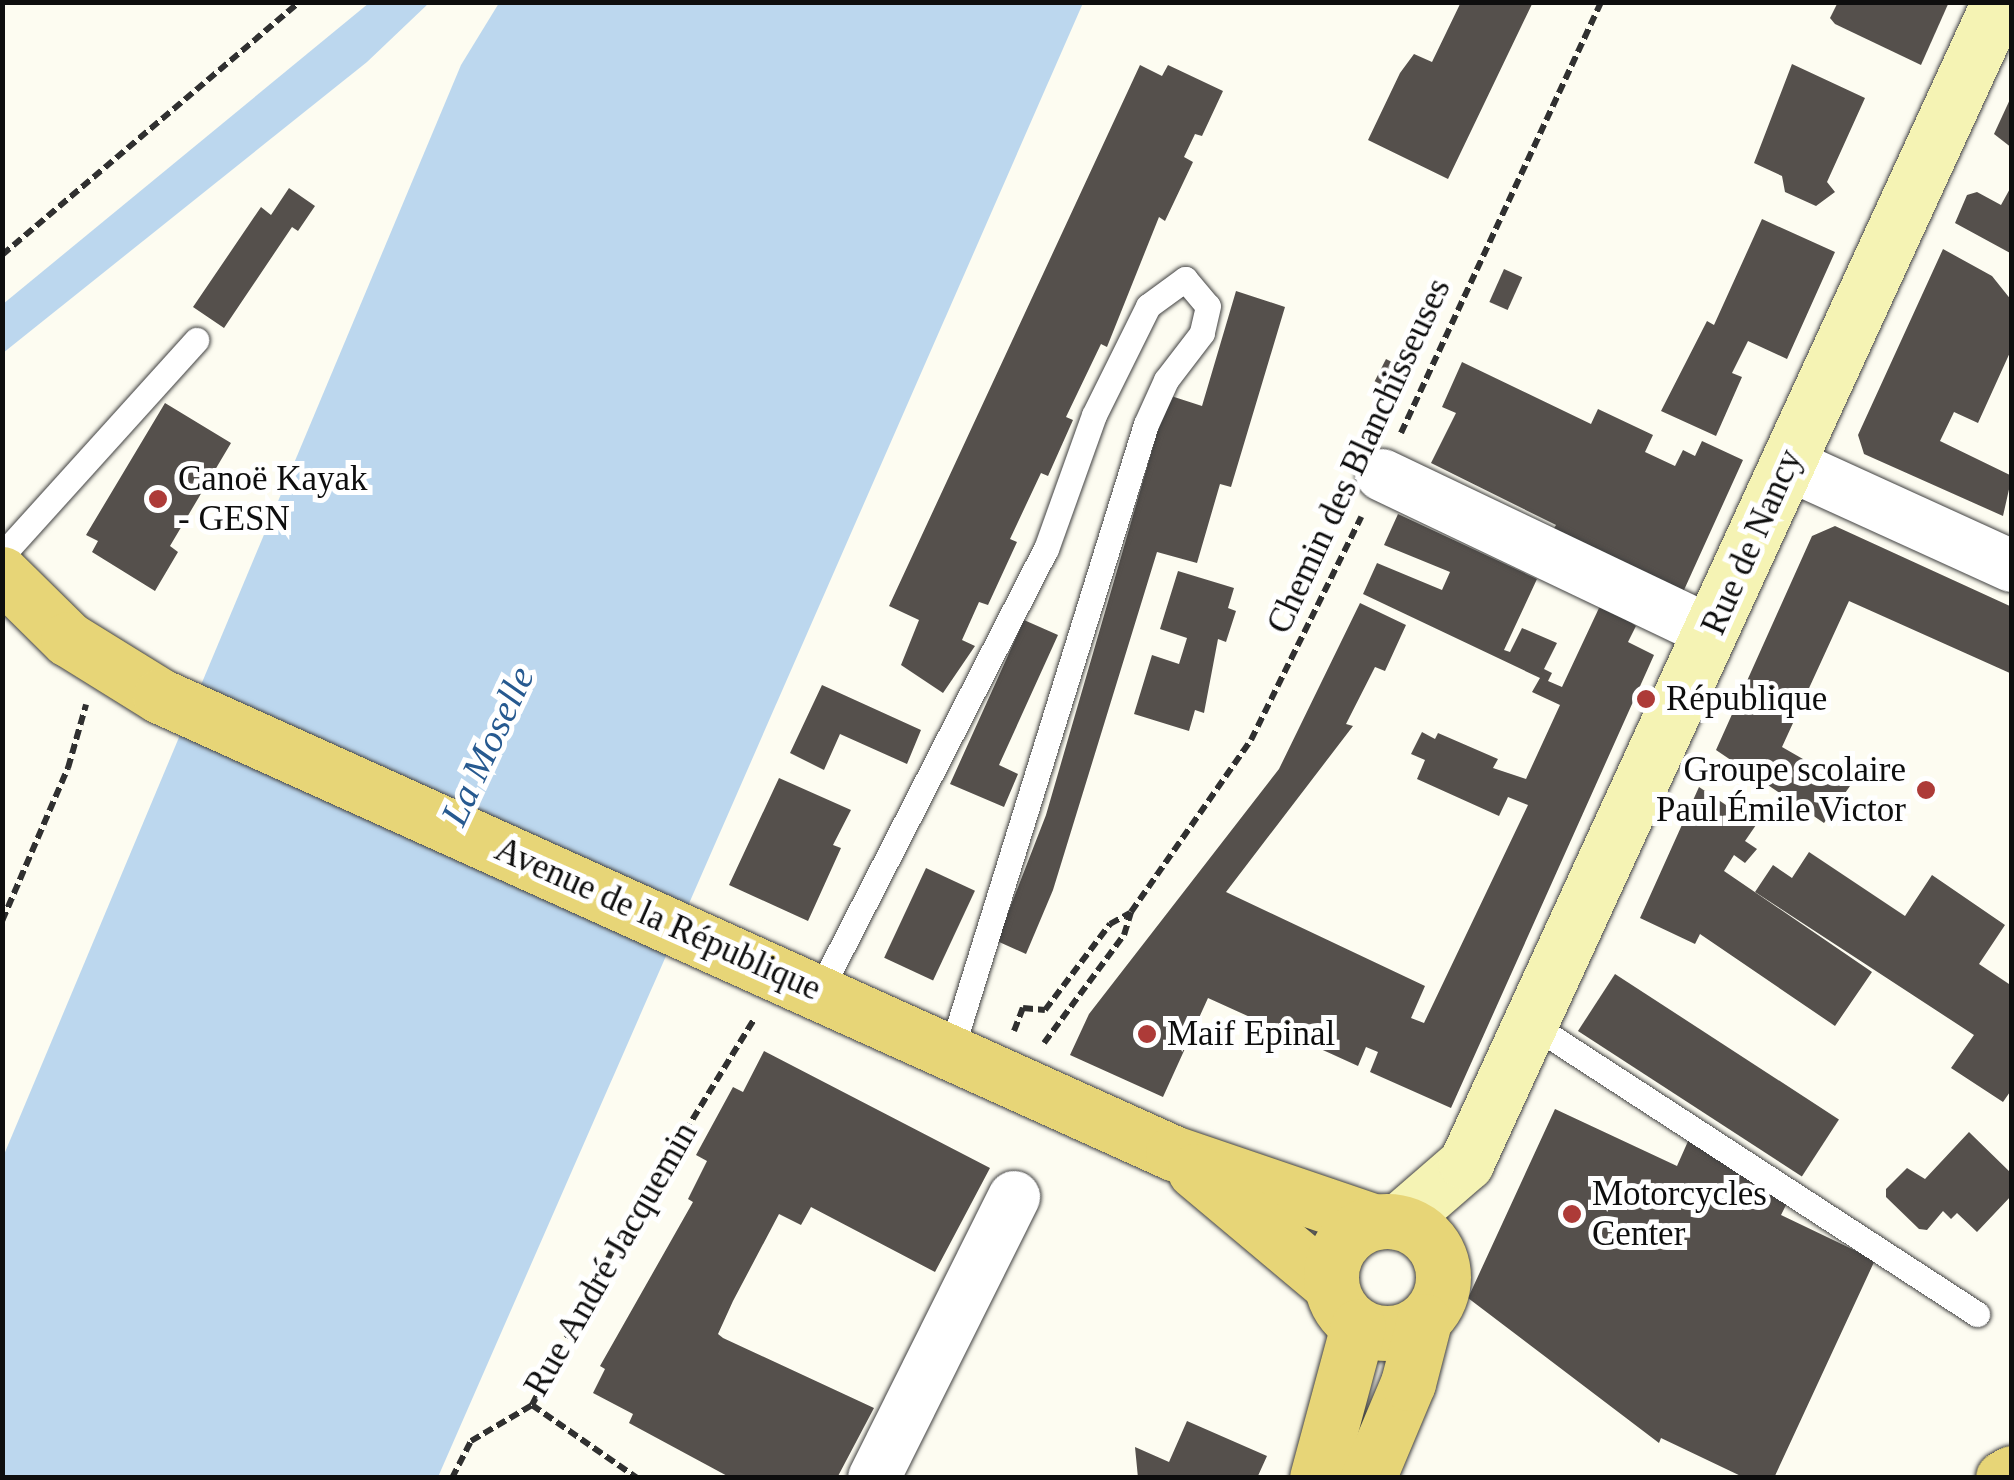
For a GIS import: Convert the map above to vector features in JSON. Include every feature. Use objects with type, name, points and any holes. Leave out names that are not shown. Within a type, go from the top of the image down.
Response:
[{"type":"main road","name":"Rue de Nancy","points":[[1387,1222],[1466,1163],[1533,1025],[1999,2]]},
{"type":"main road","name":"Avenue de la République","points":[[2,574],[99,662],[160,696],[820,992],[996,1057],[1173,1154],[1387,1222]]},
{"type":"main road","name":"Avenue de la République","points":[[1173,1154],[1345,1306]]},
{"type":"main road","points":[[1318,1478],[1345,1306],[1336,1252],[1346,1238],[1387,1222],[1429,1239],[1444,1272],[1442,1290],[1424,1321],[1408,1383],[1368,1478]]},
{"type":"main road","points":[[1345,1306],[1392,1334],[1424,1321]]},
{"type":"main road","points":[[2003,1478],[2012,1473]]},
{"type":"street","points":[[1788,464],[2012,566]]},
{"type":"street","points":[[1382,475],[1711,632]]},
{"type":"street","points":[[874,1478],[1014,1197]]},
{"type":"lane","points":[[820,992],[1046,548],[1094,416],[1148,306],[1185,279],[1208,306],[1202,333],[1166,380],[1146,424],[996,1057]]},
{"type":"lane","points":[[2,555],[196,340]]},
{"type":"lane","points":[[1533,1025],[1978,1314]]},
{"type":"path","points":[[2,255],[298,2]]},
{"type":"path","name":"Chemin des Blanchisseuses","points":[[996,1057],[1124,935],[1131,912],[1251,740],[1382,475],[1601,2]]},
{"type":"path","points":[[2,921],[68,768],[88,699]]},
{"type":"path","name":"Chemin des Blanchisseuses","points":[[996,1057],[1023,1008],[1044,1010],[1110,924],[1131,912]]},
{"type":"path","name":"Rue André Jacquemin","points":[[452,1478],[470,1441],[532,1404],[614,1247],[752,1022]]},
{"type":"path","points":[[532,1404],[637,1478]]},
{"type":"water","points":[[369,3],[429,3],[367,62],[3,353],[3,304]]},
{"type":"water","name":"La Moselle","points":[[499,3],[1083,3],[438,1477],[3,1478],[3,1157],[461,65]]},
{"type":"building","points":[[1461,2],[1533,2],[1448,179],[1368,140],[1400,73],[1414,54],[1432,62]]},
{"type":"building","points":[[1838,2],[1949,2],[1921,65],[1835,24],[1830,18]]},
{"type":"building","points":[[1792,64],[1865,98],[1827,182],[1835,192],[1816,206],[1785,192],[1782,176],[1754,163]]},
{"type":"building","points":[[1140,65],[1162,76],[1168,65],[1223,91],[1202,136],[1195,134],[1184,157],[1193,162],[1165,221],[1159,217],[1107,347],[1101,344],[1066,417],[1073,420],[1048,476],[1041,473],[1010,539],[1017,542],[988,605],[979,602],[962,640],[975,646],[943,693],[901,665],[919,620],[889,606]]},
{"type":"building","points":[[2012,95],[2012,148],[1994,134]]},
{"type":"building","points":[[2012,185],[2012,254],[1955,223],[1967,195],[1977,192],[2001,205]]},
{"type":"building","points":[[289,188],[315,206],[298,231],[292,227],[224,328],[193,307],[261,207],[271,215]]},
{"type":"building","points":[[1762,219],[1835,252],[1787,359],[1748,341],[1732,373],[1742,377],[1716,436],[1661,411],[1707,321],[1714,325]]},
{"type":"building","points":[[1943,249],[1992,276],[2012,301],[2012,348],[1978,423],[1954,412],[1940,441],[2012,476],[2003,516],[1864,454],[1858,435]]},
{"type":"building","points":[[1504,269],[1522,277],[1508,310],[1489,302]]},
{"type":"building","points":[[1236,291],[1285,307],[1231,487],[1220,484],[1197,563],[1157,552],[1053,890],[1026,954],[997,941],[1046,815],[1168,395],[1202,406]]},
{"type":"building","points":[[1386,359],[1400,366],[1389,389],[1375,381]]},
{"type":"building","points":[[1462,362],[1591,424],[1598,409],[1653,435],[1645,452],[1675,466],[1683,450],[1695,456],[1702,441],[1743,460],[1684,590],[1671,593],[1548,538],[1556,525],[1431,463],[1456,413],[1442,407]]},
{"type":"building","points":[[165,403],[231,443],[170,546],[178,552],[155,591],[92,552],[98,541],[86,535]]},
{"type":"building","points":[[1398,514],[1537,579],[1504,650],[1510,652],[1522,628],[1557,643],[1544,669],[1552,673],[1548,681],[1562,687],[1599,608],[1606,605],[1636,626],[1628,642],[1654,655],[1451,1108],[1370,1072],[1378,1052],[1366,1047],[1358,1066],[1208,998],[1163,1097],[1070,1055],[1089,1014],[1279,769],[1360,603],[1406,625],[1385,671],[1375,667],[1346,724],[1353,726],[1226,892],[1425,986],[1411,1018],[1424,1023],[1528,805],[1508,797],[1499,816],[1417,779],[1425,760],[1411,754],[1422,732],[1435,739],[1438,733],[1498,759],[1493,768],[1526,779],[1560,705],[1532,692],[1540,678],[1363,594],[1377,563],[1442,590],[1450,572],[1384,545]]},
{"type":"building","points":[[1835,526],[2012,607],[2012,674],[1849,601],[1782,747],[1850,786],[1824,823],[1716,750],[1812,536]]},
{"type":"building","points":[[1178,571],[1234,588],[1228,608],[1236,611],[1226,642],[1218,639],[1204,713],[1195,710],[1189,731],[1134,714],[1152,655],[1179,664],[1187,638],[1160,629]]},
{"type":"building","points":[[1024,620],[1058,635],[999,765],[1018,774],[1004,807],[950,784]]},
{"type":"building","points":[[822,685],[921,730],[907,764],[840,734],[824,770],[790,753]]},
{"type":"building","points":[[779,778],[851,810],[833,845],[841,848],[808,921],[729,885]]},
{"type":"building","points":[[1699,787],[1756,825],[1745,841],[1757,849],[1745,863],[1734,855],[1724,871],[1872,972],[1835,1026],[1700,934],[1695,944],[1640,918]]},
{"type":"building","points":[[1809,852],[1905,916],[1932,875],[2005,925],[1979,964],[2012,986],[2012,1089],[2003,1102],[1951,1068],[1974,1035],[1755,892],[1773,865],[1792,878]]},
{"type":"building","points":[[926,868],[975,891],[933,981],[884,958]]},
{"type":"building","points":[[1615,974],[1839,1119],[1802,1176],[1578,1031]]},
{"type":"building","points":[[764,1051],[990,1168],[935,1272],[811,1207],[801,1225],[779,1214],[733,1301],[718,1334],[723,1338],[874,1408],[837,1478],[731,1478],[629,1423],[633,1414],[593,1393],[605,1369],[600,1366],[693,1202],[688,1199],[707,1161],[696,1155],[733,1087],[743,1092]]},
{"type":"building","points":[[1555,1109],[1677,1166],[1689,1139],[1787,1203],[1781,1215],[1875,1260],[1774,1478],[1745,1478],[1661,1438],[1659,1443],[1468,1298]]},
{"type":"building","points":[[1969,1132],[2012,1174],[2012,1195],[1977,1232],[1957,1213],[1951,1219],[1943,1211],[1927,1230],[1919,1229],[1886,1197],[1886,1189],[1907,1168],[1925,1179]]},
{"type":"building","points":[[1187,1421],[1267,1456],[1257,1478],[1138,1478],[1135,1447],[1169,1462]]},
{"type":"place","name":"Canoë Kayak - GESN","points":[[158,499]]},
{"type":"place","name":"République","points":[[1646,699]]},
{"type":"place","name":"Groupe scolaire Paul Émile Victor","points":[[1926,790]]},
{"type":"place","name":"Maif Epinal","points":[[1147,1034]]},
{"type":"place","name":"Motorcycles Center","points":[[1572,1214]]}]
